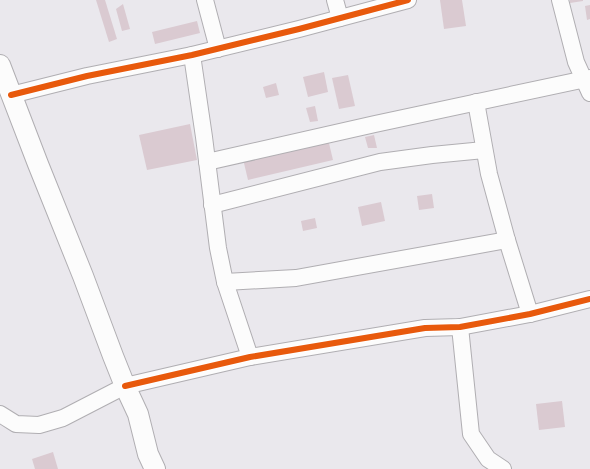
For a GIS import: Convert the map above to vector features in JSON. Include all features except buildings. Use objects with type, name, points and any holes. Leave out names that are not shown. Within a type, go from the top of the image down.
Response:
[{"type":"main road","points":[[0,65],[83,276],[124,386],[138,414],[148,454],[155,469]]},
{"type":"street","points":[[205,0],[218,49]]},
{"type":"street","points":[[335,0],[340,18]]},
{"type":"street","points":[[11,95],[87,76],[192,56],[408,0]]},
{"type":"street","points":[[207,162],[476,102],[588,83],[576,62],[560,0]]},
{"type":"street","points":[[192,56],[218,248],[225,282],[250,357]]},
{"type":"street","points":[[476,102],[489,174],[507,240],[530,314]]},
{"type":"street","points":[[212,205],[380,162],[484,150]]},
{"type":"street","points":[[225,282],[296,278],[507,240]]},
{"type":"street","points":[[0,414],[16,424],[39,425],[63,418],[124,386],[250,357],[425,328],[460,327],[530,314],[590,299]]},
{"type":"street","points":[[460,327],[471,434],[488,459],[503,469]]},
{"type":"cycle path","points":[[11,95],[87,76],[192,55],[299,29],[408,0]]},
{"type":"cycle path","points":[[125,386],[250,357],[425,328],[460,327],[530,314],[590,299]]}]
